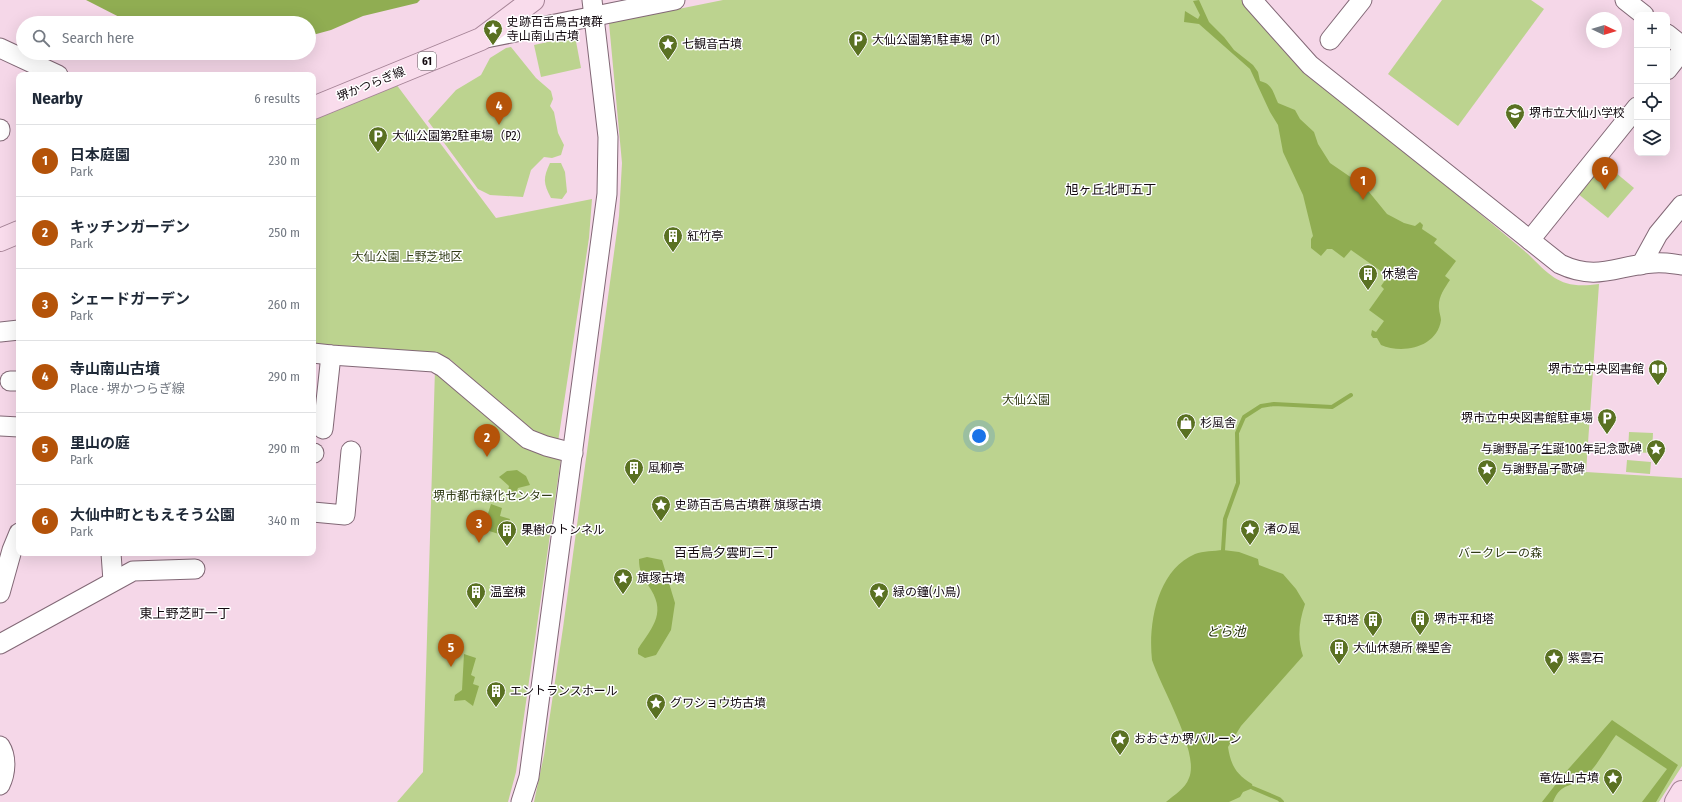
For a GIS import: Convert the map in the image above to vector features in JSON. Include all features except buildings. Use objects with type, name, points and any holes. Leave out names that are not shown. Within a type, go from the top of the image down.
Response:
[{"type":"main road","name":"堺かつらぎ線","points":[[316,107],[481,39],[533,0]]},
{"type":"main road","points":[[0,240],[16,233]]},
{"type":"main road","points":[[1676,802],[1682,792]]},
{"type":"street","points":[[481,39],[593,8],[675,0]]},
{"type":"street","points":[[1252,0],[1310,65],[1560,264],[1574,271],[1603,273],[1641,265],[1660,263],[1682,265]]},
{"type":"street","points":[[1330,40],[1362,0]]},
{"type":"street","points":[[1625,0],[1640,12]]},
{"type":"street","points":[[521,802],[529,777],[607,194],[608,136],[593,8]]},
{"type":"street","points":[[1670,36],[1682,46]]},
{"type":"street","points":[[0,48],[16,55]]},
{"type":"street","points":[[1670,66],[1682,51]]},
{"type":"street","points":[[26,60],[52,72]]},
{"type":"street","points":[[1530,240],[1634,111]]},
{"type":"street","points":[[1641,265],[1658,234],[1682,205]]},
{"type":"street","points":[[0,332],[16,330]]},
{"type":"street","points":[[316,352],[331,355],[434,362],[443,367],[528,439],[546,446],[573,453]]},
{"type":"street","points":[[323,429],[331,355]]},
{"type":"street","points":[[0,426],[16,427]]},
{"type":"street","points":[[316,512],[345,515],[351,451]]},
{"type":"street","points":[[0,593],[16,548]]},
{"type":"street","points":[[111,556],[114,581]]},
{"type":"street","points":[[0,644],[133,571],[195,565]]},
{"type":"street","points":[[0,746],[5,763],[3,778],[0,785]]},
{"type":"green space","name":"大仙公園","points":[[723,0],[1242,0],[1308,70],[1528,254],[1544,270],[1559,280],[1567,283],[1576,285],[1599,284],[1586,472],[1682,478],[1682,766],[1659,802],[534,802],[544,755],[563,628],[619,216],[622,163],[609,23]]},
{"type":"green space","points":[[1442,0],[1531,0],[1544,9],[1458,126],[1388,74]]},
{"type":"green space","points":[[575,36],[581,68],[541,77],[534,45]]},
{"type":"green space","points":[[511,47],[536,78],[551,91],[553,99],[550,106],[554,112],[558,133],[564,145],[561,155],[552,158],[544,157],[531,170],[523,197],[490,195],[478,189],[428,121],[456,90],[481,75],[490,58],[506,48]]},
{"type":"green space","name":"大仙公園 上野芝地区","points":[[396,84],[496,218],[592,199],[589,238],[558,442],[545,437],[516,419],[451,360],[444,357],[316,343],[316,119]]},
{"type":"green space","points":[[1603,162],[1634,188],[1608,218],[1577,193]]},
{"type":"green space","points":[[550,163],[561,163],[565,172],[567,192],[562,199],[551,198],[546,188],[545,177]]},
{"type":"green space","name":"堺市都市緑化センター","points":[[435,369],[561,458],[516,772],[508,802],[397,802],[423,772]]},
{"type":"green space","points":[[1629,432],[1653,433],[1652,453],[1628,452]]},
{"type":"green space","points":[[1627,460],[1651,462],[1650,474],[1626,472]]},
{"type":"water","points":[[86,0],[420,0],[417,3],[363,16],[331,30],[316,34],[316,16],[117,16]]},
{"type":"water","points":[[1199,0],[1209,22],[1234,50],[1253,65],[1258,72],[1260,81],[1268,84],[1274,92],[1278,103],[1295,110],[1300,119],[1314,132],[1318,144],[1330,163],[1365,187],[1387,214],[1404,223],[1415,226],[1420,222],[1423,225],[1422,229],[1437,239],[1434,243],[1456,261],[1445,276],[1450,280],[1439,300],[1441,320],[1438,329],[1433,337],[1426,343],[1399,349],[1381,345],[1377,338],[1373,338],[1371,335],[1372,330],[1376,332],[1384,321],[1369,310],[1384,289],[1381,286],[1388,276],[1351,250],[1344,258],[1332,249],[1327,249],[1321,256],[1311,248],[1311,239],[1313,236],[1303,195],[1283,152],[1278,125],[1270,112],[1250,69],[1199,24],[1184,22],[1185,11],[1198,19],[1200,15],[1193,1]]},
{"type":"water","points":[[517,470],[526,476],[530,485],[518,488],[516,493],[508,491],[509,486],[499,477],[507,471]]},
{"type":"water","points":[[491,504],[502,508],[500,516],[510,519],[505,536],[483,529]]},
{"type":"water","name":"どら池","points":[[1223,550],[1239,552],[1258,559],[1259,565],[1283,574],[1296,589],[1305,604],[1301,617],[1299,636],[1303,656],[1241,726],[1228,747],[1235,769],[1242,777],[1252,784],[1253,788],[1243,792],[1240,797],[1229,802],[1166,802],[1179,792],[1185,785],[1189,778],[1191,767],[1189,753],[1178,720],[1152,660],[1151,646],[1154,615],[1164,585],[1172,572],[1182,562],[1198,553]]},
{"type":"water","points":[[647,557],[662,560],[675,603],[671,630],[656,655],[645,658],[638,654],[638,649],[653,625],[657,611],[657,603],[654,595],[640,570],[639,559]]},
{"type":"water","points":[[464,654],[476,658],[471,675],[475,677],[473,684],[479,686],[473,706],[465,700],[454,701],[455,695],[462,690]]},
{"type":"water","points":[[1612,720],[1678,765],[1656,802],[1642,802],[1667,769],[1616,735],[1598,762],[1586,776],[1560,791],[1556,795],[1553,802],[1542,802],[1563,775]]},
{"type":"waterway","points":[[1223,550],[1225,519],[1238,483],[1237,433],[1244,417],[1261,406],[1274,404],[1332,407],[1351,395]]},
{"type":"waterway","points":[[1253,788],[1279,799],[1282,802]]},
{"type":"place","name":"史跡百舌鳥古墳群 寺山南山古墳","points":[[493,46]]},
{"type":"place","name":"大仙公園第1駐車場（P1）","points":[[858,57]]},
{"type":"place","name":"七観音古墳","points":[[668,61]]},
{"type":"place","name":"寺山南山古墳","points":[[499,125]]},
{"type":"place","name":"堺市立大仙小学校","points":[[1515,130]]},
{"type":"place","name":"大仙公園第2駐車場（P2）","points":[[378,153]]},
{"type":"place","name":"大仙中町ともえそう公園","points":[[1605,190]]},
{"type":"place","name":"日本庭園","points":[[1363,200]]},
{"type":"place","name":"紅竹亭","points":[[673,253]]},
{"type":"place","name":"休憩舎","points":[[1368,291]]},
{"type":"place","name":"堺市立中央図書館","points":[[1658,386]]},
{"type":"place","name":"堺市立中央図書館駐車場","points":[[1607,435]]},
{"type":"place","name":"杉風舎","points":[[1186,440]]},
{"type":"place","name":"キッチンガーデン","points":[[487,457]]},
{"type":"place","name":"与謝野晶子生誕100年記念歌碑","points":[[1656,466]]},
{"type":"place","name":"風柳亭","points":[[634,485]]},
{"type":"place","name":"与謝野晶子歌碑","points":[[1487,486]]},
{"type":"place","name":"史跡百舌鳥古墳群 旗塚古墳","points":[[661,522]]},
{"type":"place","name":"シェードガーデン","points":[[479,543]]},
{"type":"place","name":"渚の風","points":[[1250,546]]},
{"type":"place","name":"果樹のトンネル","points":[[507,547]]},
{"type":"place","name":"旗塚古墳","points":[[623,595]]},
{"type":"place","name":"温室棟","points":[[476,609]]},
{"type":"place","name":"緑の鐘(小鳥)","points":[[879,609]]},
{"type":"place","name":"堺市平和塔","points":[[1420,636]]},
{"type":"place","name":"平和塔","points":[[1373,637]]},
{"type":"place","name":"大仙休憩所 櫟聖舎","points":[[1339,665]]},
{"type":"place","name":"里山の庭","points":[[451,667]]},
{"type":"place","name":"紫雲石","points":[[1554,675]]},
{"type":"place","name":"エントランスホール","points":[[496,708]]},
{"type":"place","name":"グワショウ坊古墳","points":[[656,720]]},
{"type":"place","name":"おおさか堺バルーン","points":[[1120,756]]},
{"type":"place","name":"竜佐山古墳","points":[[1613,795]]},
{"type":"district","name":"旭ヶ丘北町五丁","points":[[1111,189]]},
{"type":"district","name":"百舌鳥夕雲町三丁","points":[[726,552]]},
{"type":"district","name":"東上野芝町一丁","points":[[185,613]]},
{"type":"park label","name":"バークレーの森","points":[[1500,553]]}]
